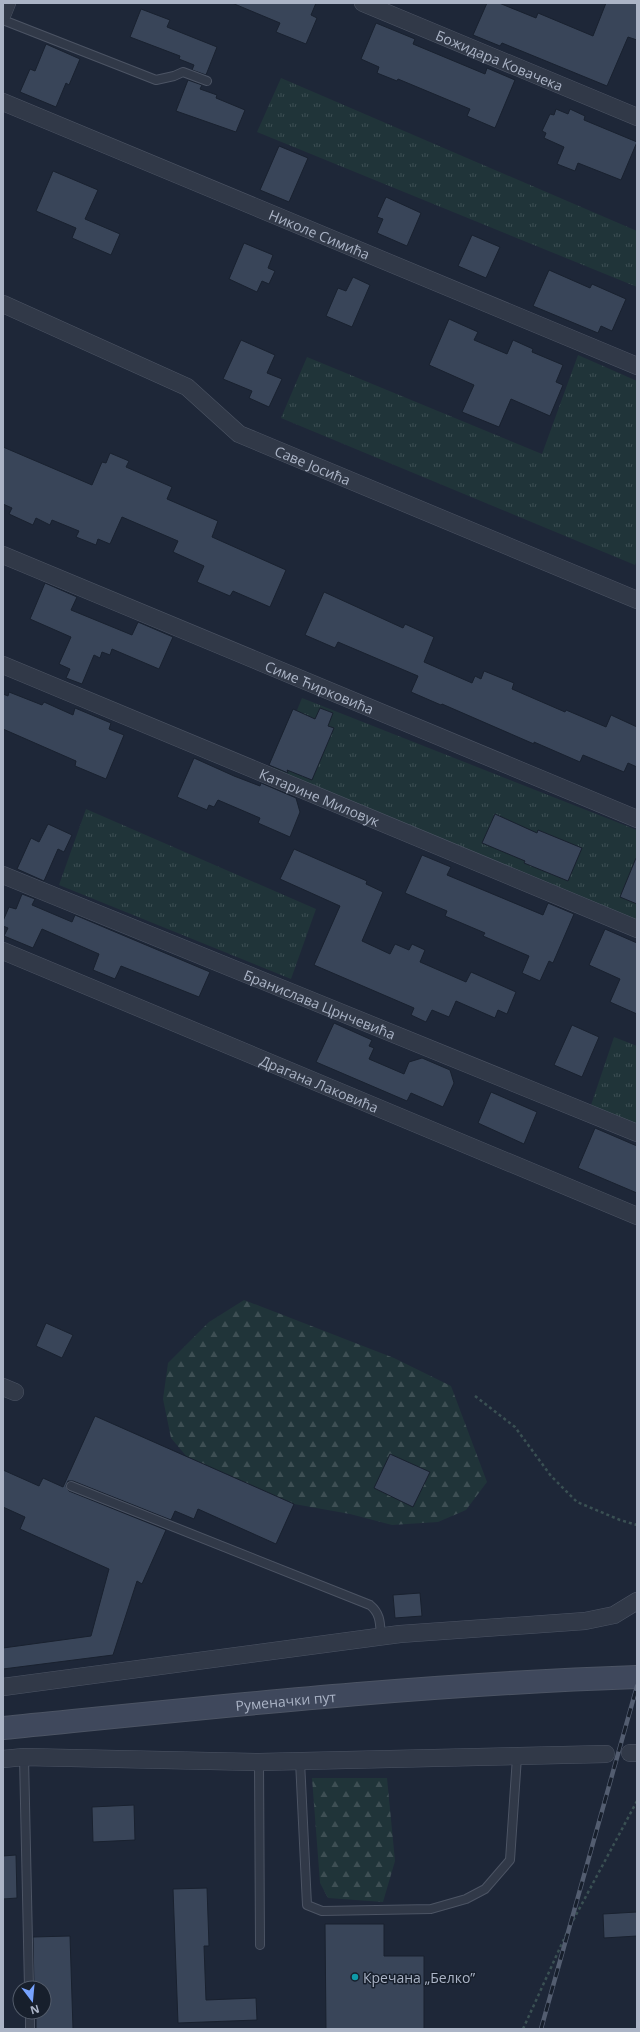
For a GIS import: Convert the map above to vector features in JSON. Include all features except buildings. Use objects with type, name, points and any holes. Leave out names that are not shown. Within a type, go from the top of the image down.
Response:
[{"type":"main road","name":"Руменачки пут","points":[[3,1728],[357,1694],[569,1679],[637,1677]]},
{"type":"street","points":[[3,13],[7,3]]},
{"type":"street","name":"Божидара Ковачека","points":[[363,3],[637,117]]},
{"type":"street","name":"Николе Симића","points":[[3,102],[637,366]]},
{"type":"street","name":"Саве Јосића","points":[[3,304],[187,387],[239,434],[637,600]]},
{"type":"street","name":"Симе Ћирковића","points":[[3,555],[637,818]]},
{"type":"street","name":"Катарине Миловук","points":[[3,665],[637,929]]},
{"type":"street","name":"Бранислава Црнчевића","points":[[3,874],[637,1134]]},
{"type":"street","name":"Драгана Лаковића","points":[[3,951],[637,1216]]},
{"type":"street","points":[[3,1687],[400,1634],[585,1621],[614,1615],[630,1606],[637,1600]]},
{"type":"street","points":[[3,1759],[24,1757],[259,1762],[606,1754]]},
{"type":"lane","points":[[3,20],[156,80],[174,76],[183,72],[207,81]]},
{"type":"lane","points":[[71,1486],[370,1605],[376,1610],[380,1617],[381,1637]]},
{"type":"lane","points":[[24,1757],[29,1980]]},
{"type":"lane","points":[[300,1761],[307,1905],[322,1911],[431,1909],[466,1899],[485,1889],[510,1860],[517,1757]]},
{"type":"lane","points":[[259,1762],[260,1945]]},
{"type":"path","points":[[475,1396],[515,1427],[551,1476],[578,1502],[620,1520],[637,1525]]},
{"type":"path","points":[[523,2029],[569,1928],[637,1801]]},
{"type":"green space","points":[[281,78],[637,231],[637,287],[257,132]]},
{"type":"green space","points":[[578,355],[637,381],[637,560],[635,565],[281,418],[307,357],[542,454]]},
{"type":"green space","points":[[302,698],[637,830],[637,923],[272,771]]},
{"type":"green space","points":[[86,809],[316,909],[291,979],[59,885]]},
{"type":"green space","points":[[614,1037],[637,1046],[637,1126],[590,1108]]},
{"type":"green space","points":[[244,1300],[394,1358],[451,1386],[487,1482],[466,1510],[438,1522],[392,1525],[350,1514],[294,1504],[187,1457],[171,1438],[163,1399],[168,1363],[209,1322]]},
{"type":"green space","points":[[312,1778],[387,1778],[395,1861],[383,1902],[328,1898],[320,1883]]},
{"type":"railway","points":[[541,2029],[637,1686]]},
{"type":"place","name":"Кречана „Белко”","points":[[355,1977]]}]
